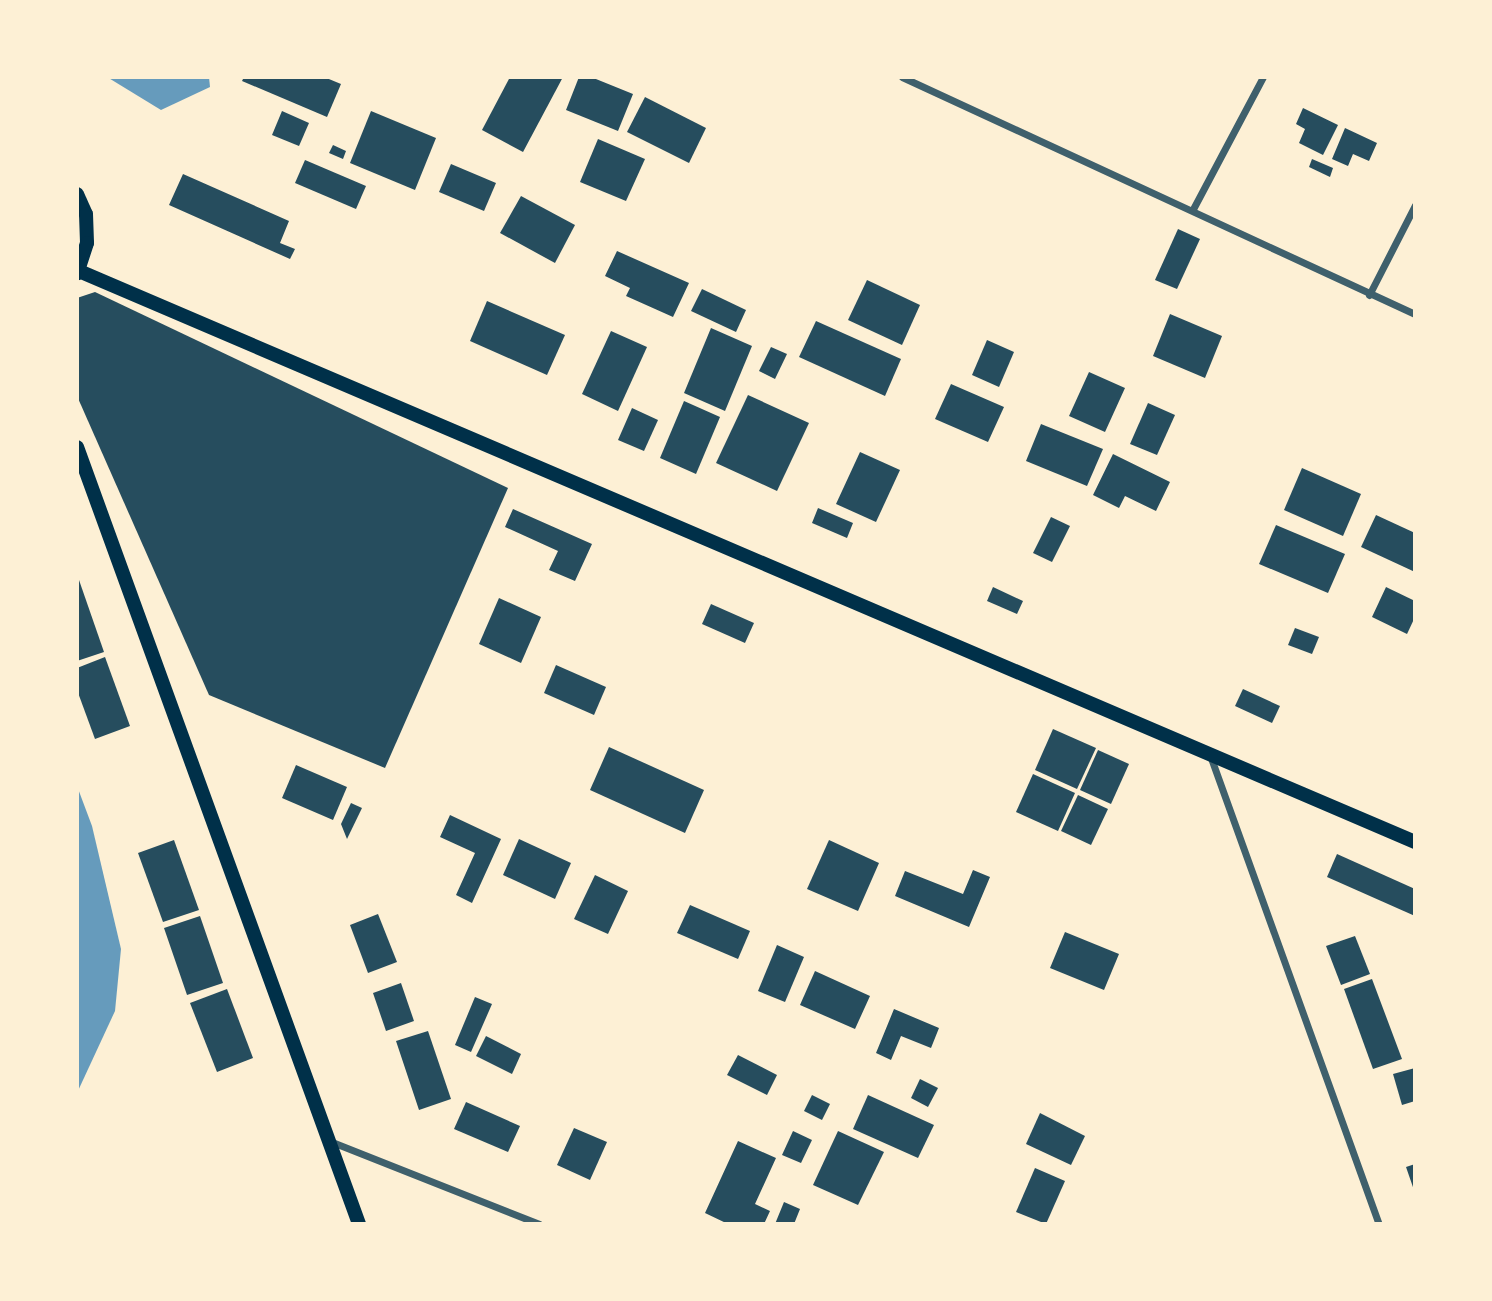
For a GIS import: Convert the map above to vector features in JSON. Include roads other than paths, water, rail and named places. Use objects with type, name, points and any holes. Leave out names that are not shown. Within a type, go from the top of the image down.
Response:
[{"type":"main road","points":[[77,194],[86,214],[87,243],[78,272],[1211,758],[1415,842]]},
{"type":"main road","points":[[77,447],[359,1224]]},
{"type":"street","points":[[902,77],[1193,209],[1369,295],[1415,314]]},
{"type":"street","points":[[1193,209],[1262,77]]},
{"type":"street","points":[[1369,295],[1415,205]]},
{"type":"street","points":[[1211,758],[1379,1224]]},
{"type":"street","points":[[330,1141],[539,1224]]},
{"type":"water","points":[[107,77],[209,77],[210,87],[161,110]]},
{"type":"water","points":[[77,786],[92,826],[121,949],[115,1011],[77,1093]]}]
